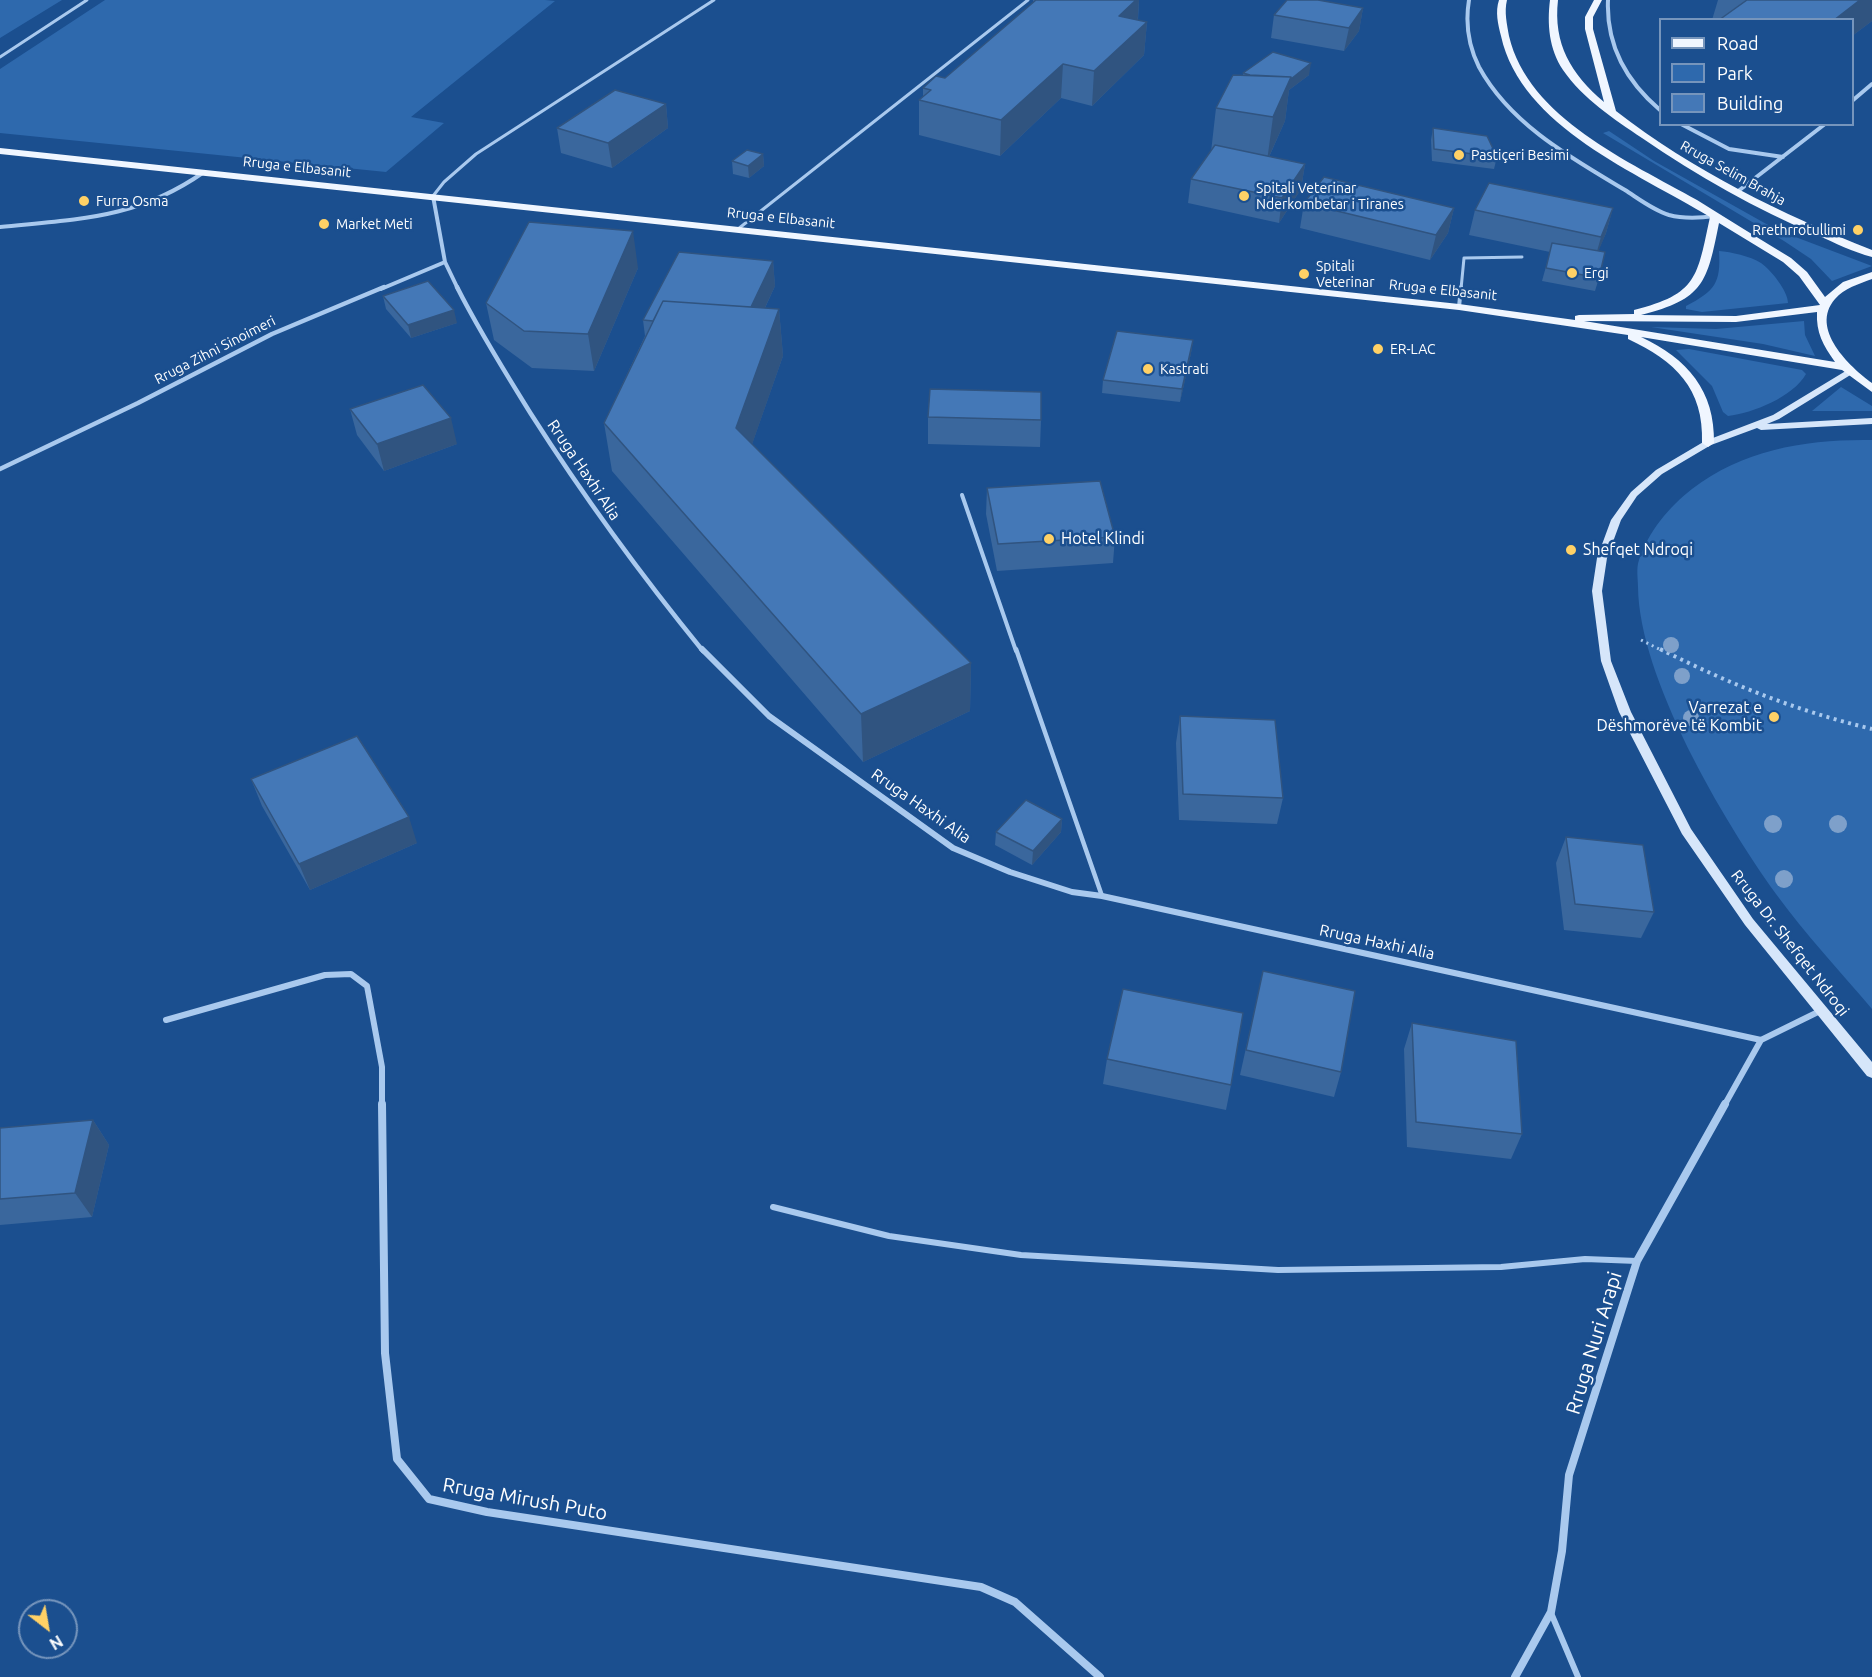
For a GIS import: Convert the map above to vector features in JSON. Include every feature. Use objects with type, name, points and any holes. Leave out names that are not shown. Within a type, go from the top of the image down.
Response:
[{"type":"main road","points":[[1503,0],[1503,42],[1520,75],[1550,108],[1580,135],[1787,260],[1803,274],[1825,306]]},
{"type":"main road","name":"Rruga Selim Brahja","points":[[1554,0],[1551,17],[1557,48],[1567,69],[1612,113],[1667,151],[1737,192],[1806,227],[1872,254]]},
{"type":"main road","points":[[1598,0],[1589,17],[1590,29],[1612,113]]},
{"type":"main road","name":"Rruga e Elbasanit","points":[[0,151],[1558,318],[1615,331],[1846,370]]},
{"type":"main road","points":[[1618,316],[1671,304],[1693,288],[1704,274],[1715,216]]},
{"type":"main road","points":[[1872,275],[1847,285],[1825,306],[1820,325],[1823,337],[1846,370],[1872,390]]},
{"type":"main road","name":"Rruga e Elbasanit","points":[[1558,318],[1618,316],[1737,320],[1825,306]]},
{"type":"main road","points":[[1615,331],[1651,347],[1695,382],[1704,397],[1711,426],[1708,443]]},
{"type":"main road","name":"Rruga Dr. Shefqet Ndroqi","points":[[1846,370],[1776,417],[1708,443],[1659,472],[1634,494],[1616,520],[1602,558],[1597,591],[1606,661],[1625,712],[1686,831],[1749,922],[1872,1072]]},
{"type":"main road","name":"Rruga Dr. Shefqet Ndroqi","points":[[1754,427],[1872,421]]},
{"type":"street","points":[[1468,0],[1469,41],[1495,87],[1525,122],[1577,162],[1668,215],[1695,219],[1715,216]]},
{"type":"street","points":[[1608,0],[1606,16],[1617,57],[1631,80],[1659,109]]},
{"type":"street","points":[[1854,99],[1872,84]]},
{"type":"street","name":"Rruga Selim Brahja","points":[[1684,126],[1714,145],[1742,153],[1783,157]]},
{"type":"street","points":[[1737,192],[1822,126]]},
{"type":"street","points":[[0,227],[118,215],[155,203],[185,187],[204,172]]},
{"type":"street","name":"Rruga Haxhi Alia","points":[[433,196],[445,262],[479,331],[584,497],[644,579],[708,657],[769,716],[953,848],[1051,885],[1761,1040]]},
{"type":"street","name":"Rruga Zihni Sinoimeri","points":[[0,469],[138,403],[272,334],[445,262]]},
{"type":"street","name":"Rruga Mirush Puto","points":[[166,1020],[325,975],[351,974],[367,986],[382,1067],[385,1353],[397,1459],[429,1499],[487,1512],[981,1587],[1015,1602],[1100,1677]]},
{"type":"street","points":[[1761,1040],[1820,1011]]},
{"type":"street","name":"Rruga Nuri Arapi","points":[[1515,1677],[1551,1612],[1562,1551],[1569,1475],[1637,1261],[1761,1040]]},
{"type":"lane","points":[[0,57],[87,0]]},
{"type":"lane","points":[[433,196],[444,182],[476,154],[714,0]]},
{"type":"lane","points":[[738,229],[1028,0]]},
{"type":"lane","points":[[1459,307],[1464,258],[1522,257]]},
{"type":"lane","points":[[962,495],[1102,896]]},
{"type":"lane","points":[[773,1207],[889,1236],[1021,1255],[1141,1260],[1278,1270],[1501,1267],[1585,1260],[1637,1261]]},
{"type":"lane","points":[[1551,1612],[1578,1677]]},
{"type":"path","points":[[1600,620],[1730,684],[1819,716],[1872,729]]},
{"type":"green space","points":[[0,0],[62,0],[0,38]]},
{"type":"green space","points":[[105,0],[555,1],[411,117],[444,123],[386,172],[0,133],[0,69]]},
{"type":"green space","points":[[1609,131],[1654,161],[1777,230],[1872,266],[1832,281],[1811,259],[1603,133]]},
{"type":"green space","points":[[1719,251],[1751,258],[1761,263],[1778,281],[1788,303],[1702,312],[1686,309],[1686,306],[1704,296],[1714,285],[1719,271]]},
{"type":"green space","points":[[1804,321],[1805,335],[1815,356],[1763,344],[1651,327],[1716,329]]},
{"type":"green space","points":[[1689,349],[1802,370],[1806,374],[1792,390],[1782,397],[1749,411],[1728,416],[1723,412],[1712,386],[1676,350]]},
{"type":"green space","points":[[1841,387],[1872,406],[1872,411],[1812,411]]},
{"type":"green space","name":"Varrezat e Dëshmorëve të Kombit","points":[[1872,440],[1872,1009],[1787,909],[1732,828],[1709,788],[1668,705],[1653,663],[1642,623],[1637,570],[1648,540],[1667,512],[1683,496],[1712,475],[1733,464],[1778,449],[1824,442]]},
{"type":"building","points":[[1036,0],[1136,0],[1119,16],[1147,22],[1094,71],[1063,64],[1001,120],[919,100],[931,90],[923,88],[936,76],[945,78]]},
{"type":"building","points":[[1287,0],[1318,0],[1363,8],[1349,28],[1274,15]]},
{"type":"building","points":[[1747,0],[1860,0],[1837,18],[1722,18]]},
{"type":"building","points":[[1273,52],[1311,63],[1291,79],[1291,77],[1243,73]]},
{"type":"building","points":[[1233,75],[1291,77],[1273,117],[1216,108]]},
{"type":"building","points":[[615,90],[666,104],[608,143],[557,128]]},
{"type":"building","points":[[1433,128],[1487,136],[1497,157],[1434,149]]},
{"type":"building","points":[[1215,145],[1305,164],[1282,198],[1191,179]]},
{"type":"building","points":[[747,150],[763,154],[748,166],[732,161]]},
{"type":"building","points":[[1324,177],[1454,208],[1436,235],[1304,203]]},
{"type":"building","points":[[1489,183],[1613,208],[1601,237],[1475,210]]},
{"type":"building","points":[[529,222],[633,231],[588,334],[524,331],[486,303]]},
{"type":"building","points":[[1552,243],[1605,252],[1599,278],[1546,268]]},
{"type":"building","points":[[679,252],[773,261],[751,307],[663,301],[653,321],[643,320]]},
{"type":"building","points":[[428,281],[454,310],[408,325],[383,296]]},
{"type":"building","points":[[663,301],[779,309],[736,428],[971,663],[861,714],[604,423]]},
{"type":"building","name":"Kastrati","points":[[1117,331],[1193,340],[1182,389],[1103,380]]},
{"type":"building","points":[[423,385],[451,418],[377,444],[350,409]]},
{"type":"building","points":[[930,389],[1041,392],[1041,420],[928,417]]},
{"type":"building","points":[[1100,481],[1115,537],[998,544],[987,488]]},
{"type":"building","points":[[1180,716],[1275,720],[1283,798],[1183,794]]},
{"type":"building","points":[[357,736],[409,817],[299,864],[251,779]]},
{"type":"building","points":[[1026,800],[1062,819],[1033,851],[996,832]]},
{"type":"building","points":[[1566,837],[1643,845],[1654,912],[1575,904]]},
{"type":"building","points":[[1263,971],[1355,991],[1341,1072],[1246,1050]]},
{"type":"building","points":[[1123,989],[1243,1013],[1231,1085],[1107,1059]]},
{"type":"building","points":[[1412,1023],[1516,1041],[1522,1134],[1416,1122]]},
{"type":"building","points":[[93,1120],[75,1193],[0,1199],[0,1128]]},
{"type":"place","name":"Pastiçeri Besimi","points":[[1459,155]]},
{"type":"place","name":"Spitali Veterinar Nderkombetar i Tiranes","points":[[1244,196]]},
{"type":"place","name":"Furra Osma","points":[[84,201]]},
{"type":"place","name":"Market Meti","points":[[324,224]]},
{"type":"place","name":"Rrethrrotullimi","points":[[1858,230]]},
{"type":"place","name":"Ergi","points":[[1572,273]]},
{"type":"place","name":"Spitali Veterinar","points":[[1304,274]]},
{"type":"place","name":"ER-LAC","points":[[1378,349]]},
{"type":"place","name":"Kastrati","points":[[1148,369]]},
{"type":"place","name":"Hotel Klindi","points":[[1049,539]]},
{"type":"place","name":"Shefqet Ndroqi","points":[[1571,550]]},
{"type":"place","name":"Varrezat e Dëshmorëve të Kombit","points":[[1774,717]]}]
